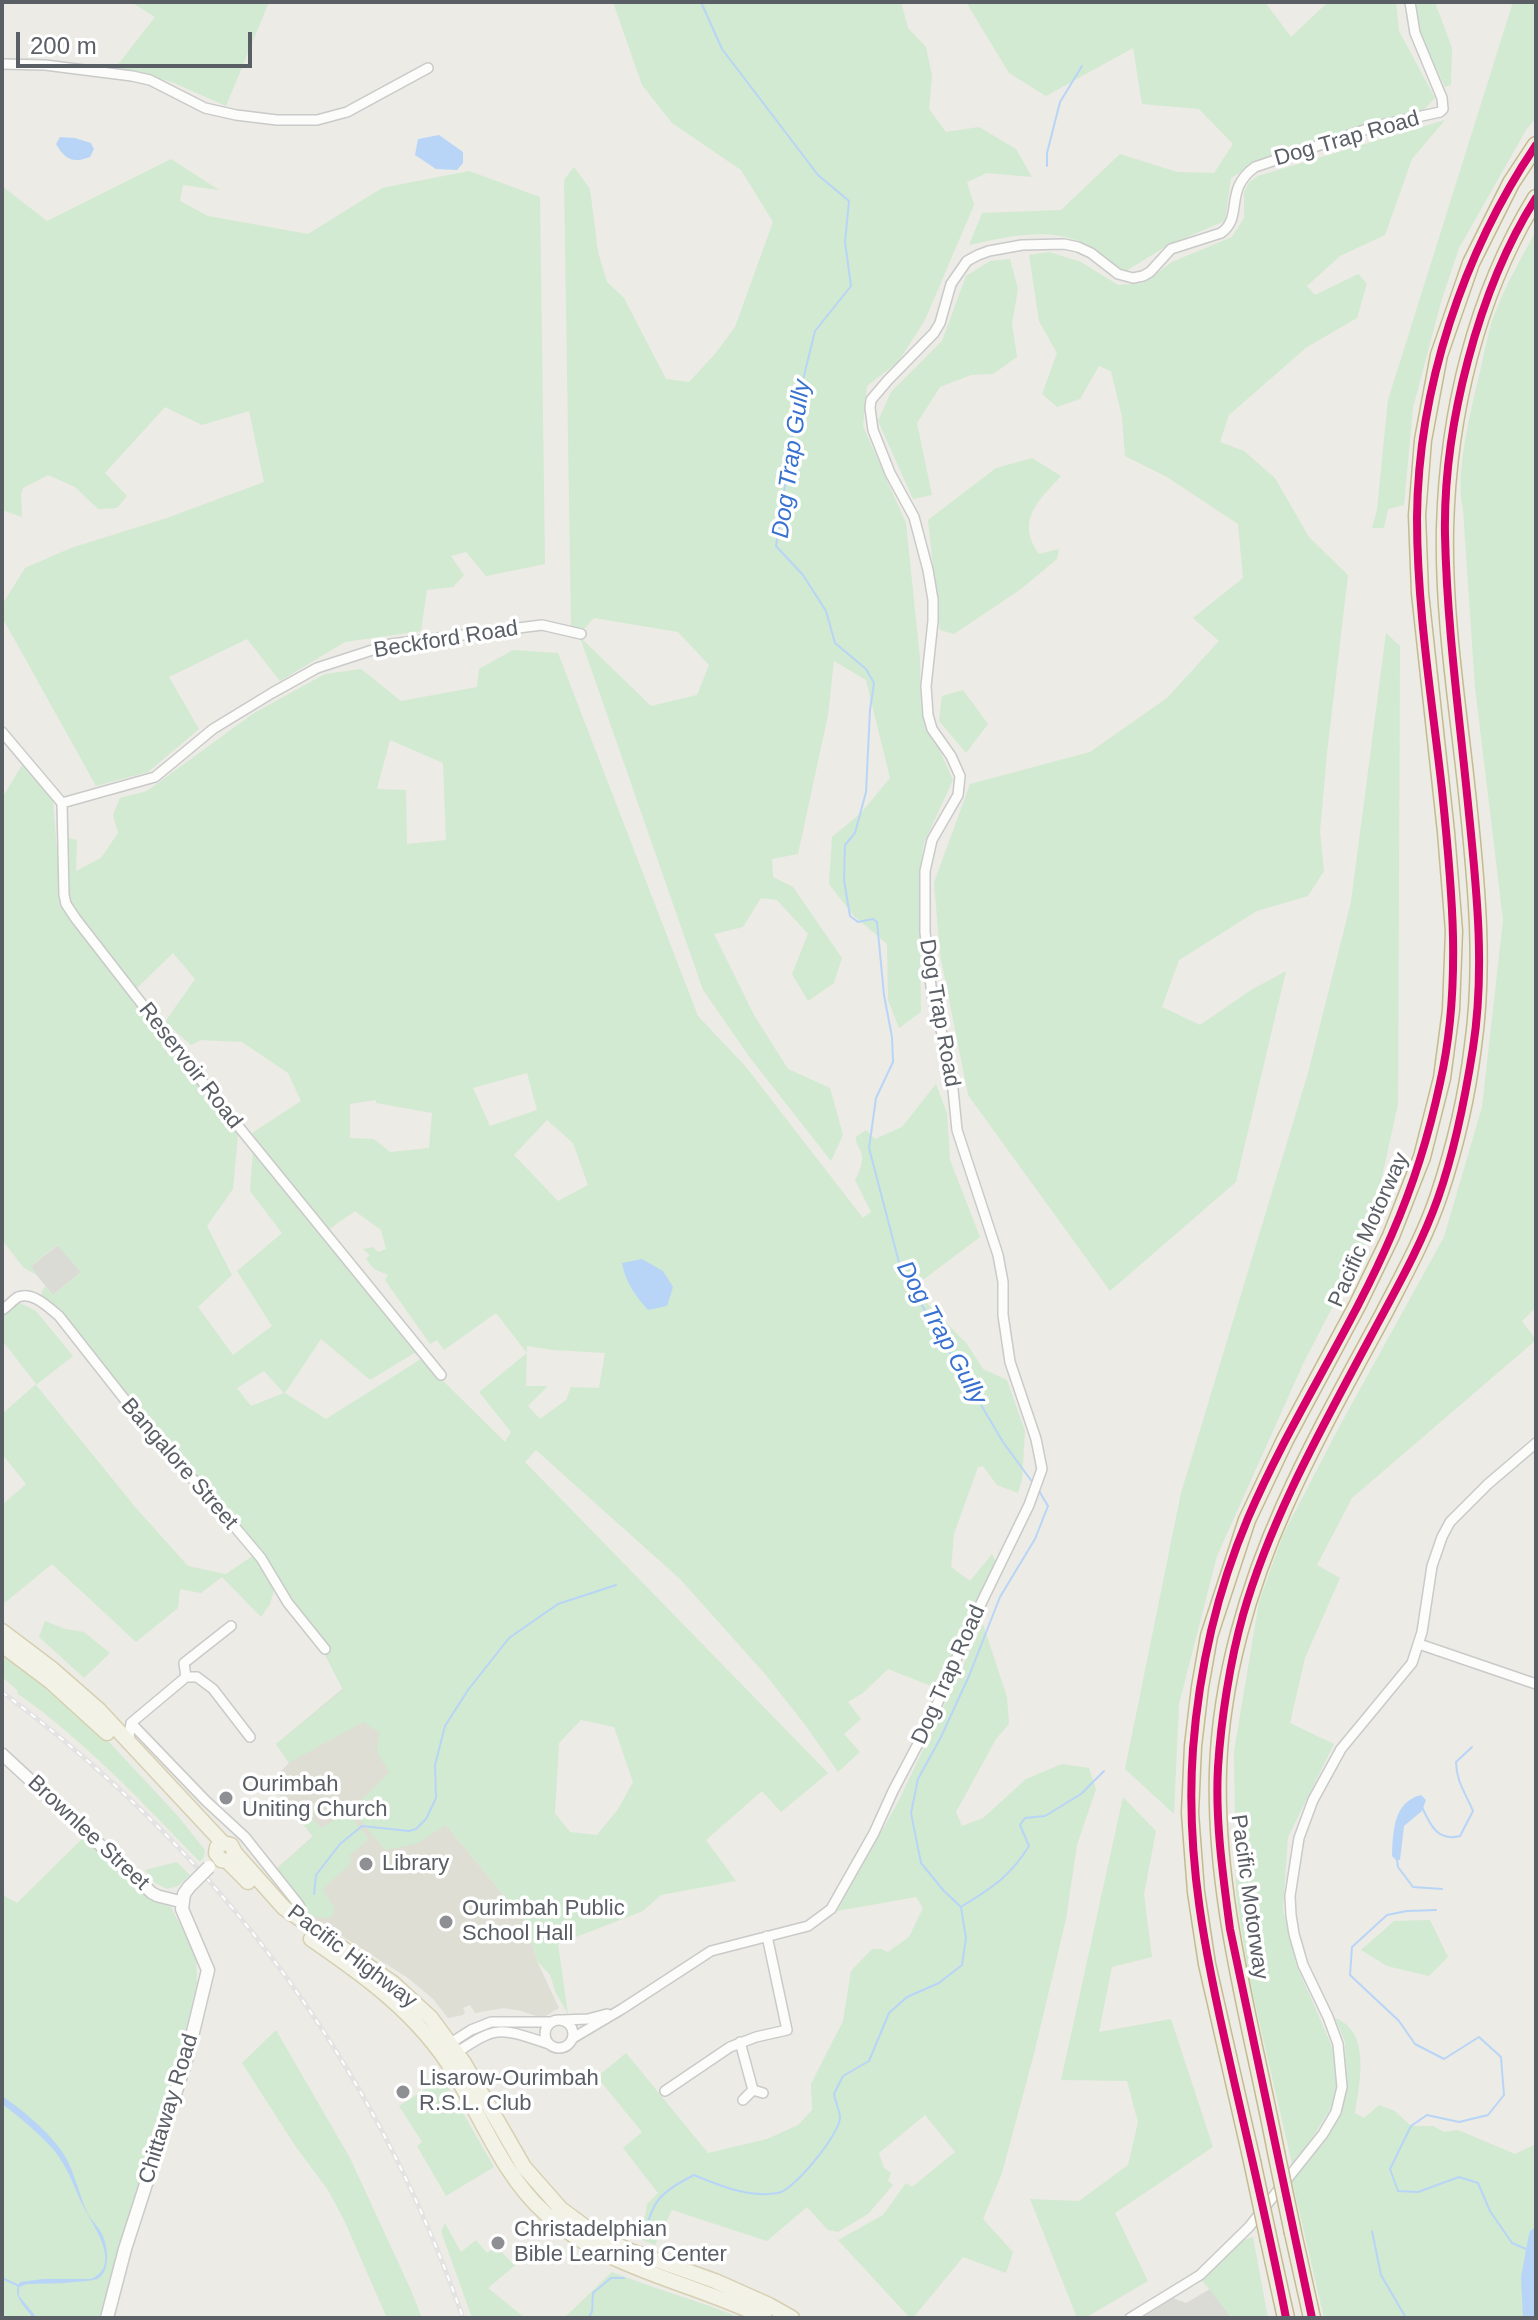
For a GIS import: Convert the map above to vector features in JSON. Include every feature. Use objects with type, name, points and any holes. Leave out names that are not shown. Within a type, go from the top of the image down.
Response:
[{"type":"highway","name":"Pacific Motorway","points":[[1286,2318],[1207,1964],[1196,1892],[1190,1813],[1193,1746],[1209,1636],[1247,1520],[1391,1236],[1422,1157],[1442,1078],[1451,1010],[1454,931],[1420,593],[1417,515],[1423,440],[1439,355],[1471,263],[1511,183],[1536,145]]},
{"type":"highway","name":"Pacific Motorway","points":[[1312,2318],[1230,1929],[1222,1870],[1218,1768],[1225,1707],[1242,1618],[1261,1563],[1316,1440],[1420,1241],[1438,1197],[1461,1118],[1474,1044],[1479,971],[1477,893],[1449,618],[1445,530],[1451,448],[1463,377],[1495,278],[1536,198]]},
{"type":"main road","name":"Pacific Highway","points":[[2,1631],[59,1674],[99,1710],[221,1856],[305,1923],[404,1992],[431,2018],[513,2175],[553,2220],[607,2255],[742,2306],[765,2318]]},
{"type":"main road","name":"Pacific Highway","points":[[2,1645],[100,1725],[221,1856],[291,1925],[359,1971],[448,2051],[524,2167],[551,2200],[570,2217],[595,2234],[628,2250],[715,2281],[792,2318]]},
{"type":"main road","points":[[182,1902],[189,1887],[221,1856]]},
{"type":"main road","name":"Chittaway Road","points":[[108,2314],[125,2249],[187,2057],[208,1970],[184,1917],[182,1902]]},
{"type":"street","name":"Dog Trap Road","points":[[573,2038],[711,1951],[808,1926],[833,1906],[874,1833],[930,1721],[972,1622],[1029,1505],[1041,1472],[1036,1439],[1010,1362],[998,1255],[957,1130],[951,1069],[932,995],[925,932],[925,871],[932,840],[958,795],[960,776],[951,756],[932,729],[928,715],[926,686],[932,642],[933,600],[928,570],[914,517],[890,473],[873,430],[871,400],[938,328],[951,284],[967,261],[978,255],[1022,245],[1064,244],[1091,253],[1126,278],[1143,276],[1171,249],[1227,229],[1232,220],[1238,184],[1255,167],[1376,126],[1440,112],[1443,109],[1442,98],[1415,33],[1410,2]]},
{"type":"street","points":[[2,64],[45,65],[132,76],[150,80],[205,108],[277,120],[317,120],[347,112],[428,68]]},
{"type":"street","name":"Beckford Road","points":[[62,803],[155,777],[213,729],[317,668],[391,644],[542,625],[581,634]]},
{"type":"street","points":[[2,732],[62,803]]},
{"type":"street","name":"Reservoir Road","points":[[62,803],[64,895],[71,911],[204,1085],[441,1375]]},
{"type":"street","name":"Bangalore Street","points":[[2,1310],[19,1297],[29,1296],[59,1316],[170,1457],[202,1488],[261,1558],[288,1603],[325,1649]]},
{"type":"street","points":[[1130,2318],[1200,2275],[1249,2227],[1323,2134],[1336,2112],[1342,2087],[1338,2044],[1303,1965],[1292,1925],[1290,1896],[1299,1838],[1313,1800],[1341,1749],[1412,1663],[1419,1644],[1432,1566],[1450,1522],[1470,1500],[1536,1443]]},
{"type":"street","points":[[186,1677],[184,1663],[231,1626]]},
{"type":"street","points":[[1419,1644],[1536,1684]]},
{"type":"street","points":[[132,1746],[129,1736],[131,1723],[186,1677],[197,1677],[213,1689],[250,1737]]},
{"type":"street","points":[[99,1710],[131,1723],[245,1837],[299,1905],[305,1923]]},
{"type":"street","name":"Brownlee Street","points":[[2,1754],[152,1893],[182,1902]]},
{"type":"street","points":[[665,2091],[740,2042],[787,2030],[767,1936]]},
{"type":"street","name":"Dog Trap Road","points":[[448,2051],[471,2030],[491,2022],[588,2019],[618,2012]]},
{"type":"street","points":[[448,2051],[490,2032],[507,2030],[557,2048],[561,2048],[569,2045],[573,2038],[570,2025],[557,2021],[545,2035],[549,2044]]},
{"type":"street","points":[[740,2042],[758,2092],[743,2100]]},
{"type":"shaded area","points":[[58,1245],[81,1272],[53,1295],[30,1267]]},
{"type":"shaded area","points":[[400,1641],[446,1825],[526,1922],[537,1961],[559,2008],[542,2018],[504,2008],[475,2013],[470,2005],[463,2008],[463,2015],[448,2018],[433,1999],[408,1978],[309,1915],[274,1871],[313,1836],[269,1783],[289,1763],[276,1744]]},
{"type":"shaded area","points":[[1210,2289],[1232,2318],[1142,2318],[1173,2298],[1186,2303]]},
{"type":"green space","points":[[131,2],[269,2],[226,106],[172,82],[116,67],[155,17]]},
{"type":"green space","points":[[613,2],[901,2],[908,28],[926,47],[932,76],[929,109],[946,132],[979,127],[1016,149],[1032,177],[987,173],[967,182],[974,205],[925,320],[898,362],[867,386],[863,426],[906,523],[920,659],[921,709],[953,780],[924,843],[919,875],[921,1012],[899,1028],[888,1000],[887,944],[854,916],[829,884],[832,837],[861,813],[890,778],[866,680],[834,661],[828,715],[798,854],[772,859],[773,877],[793,887],[842,958],[834,983],[808,1001],[792,974],[808,934],[777,900],[761,898],[743,927],[714,934],[754,1015],[788,1069],[830,1088],[843,1135],[831,1161],[751,1059],[703,990],[580,637],[651,706],[697,695],[709,665],[678,632],[594,618],[584,629],[571,627],[564,180],[574,167],[590,189],[598,252],[607,282],[624,298],[666,379],[689,382],[735,327],[773,222],[741,170],[672,123],[642,85]]},
{"type":"green space","points":[[966,2],[1265,2],[1291,37],[1328,2],[1396,2],[1399,31],[1435,98],[1421,113],[1388,117],[1262,159],[1231,178],[1225,221],[1168,245],[1126,271],[1085,244],[1057,235],[1028,235],[969,245],[982,213],[1061,210],[1120,154],[1177,172],[1214,173],[1233,144],[1199,109],[1142,104],[1133,48],[1046,96],[1009,73]]},
{"type":"green space","points":[[1417,2],[1437,2],[1452,48],[1451,85],[1445,87],[1418,29]]},
{"type":"green space","points":[[1513,2],[1536,2],[1536,118],[1526,130],[1459,248],[1413,408],[1404,505],[1388,509],[1384,528],[1372,528],[1377,510],[1388,400]]},
{"type":"green space","points":[[1445,120],[1412,159],[1385,235],[1340,256],[1307,286],[1315,295],[1358,274],[1367,283],[1357,318],[1307,347],[1229,415],[1220,442],[1244,451],[1275,478],[1309,537],[1348,575],[1320,832],[1324,871],[1308,896],[1257,911],[1179,960],[1162,1007],[1200,1025],[1251,990],[1286,971],[1236,1182],[1110,1291],[968,1095],[940,954],[934,883],[970,784],[1090,752],[1167,698],[1219,641],[1193,618],[1243,578],[1238,524],[1167,477],[1125,456],[1122,417],[1111,371],[1099,366],[1080,399],[1057,407],[1042,394],[1057,353],[1039,321],[1029,255],[1049,252],[1081,262],[1118,285],[1143,283],[1172,262],[1232,237],[1244,218],[1244,192],[1249,182],[1258,176]]},
{"type":"green space","points":[[171,159],[219,190],[183,185],[180,201],[208,216],[308,234],[382,188],[469,171],[540,197],[545,564],[486,576],[466,552],[451,556],[464,575],[453,587],[427,590],[421,631],[345,642],[280,681],[247,639],[169,677],[199,729],[148,772],[96,786],[2,617],[2,605],[25,568],[71,548],[167,518],[264,482],[249,411],[202,425],[165,407],[105,473],[127,496],[117,508],[98,509],[75,487],[48,475],[23,488],[22,517],[2,510],[2,186],[47,221]]},
{"type":"green space","points":[[1536,231],[1536,1307],[1522,1321],[1536,1340],[1352,1498],[1317,1565],[1340,1578],[1305,1658],[1290,1723],[1334,1744],[1288,1837],[1283,1909],[1296,1964],[1333,2049],[1337,2084],[1331,2108],[1293,2168],[1248,1973],[1236,1893],[1234,1751],[1259,1602],[1283,1535],[1444,1237],[1482,1107],[1503,920],[1475,687],[1461,476],[1470,417],[1492,321]]},
{"type":"green space","points":[[1010,259],[1018,289],[1012,324],[1017,357],[993,374],[971,375],[940,387],[917,423],[932,495],[913,499],[878,421],[891,392],[942,341],[966,276],[990,261]]},
{"type":"green space","points":[[1032,458],[1061,476],[1044,494],[1029,521],[1032,542],[1039,554],[1059,549],[1057,559],[1021,589],[954,634],[940,630],[928,520],[996,468]]},
{"type":"green space","points":[[1386,633],[1400,646],[1398,1104],[1369,1236],[1303,1364],[1217,1556],[1179,1704],[1174,1814],[1125,1769],[1181,1493],[1308,1073],[1351,902]]},
{"type":"green space","points":[[513,650],[558,653],[698,1016],[746,1067],[863,1218],[871,1212],[855,1180],[862,1158],[856,1137],[866,1130],[875,1139],[902,1127],[936,1084],[947,1113],[950,1160],[980,1237],[912,1288],[967,1344],[983,1369],[1007,1380],[1025,1431],[1022,1479],[1018,1493],[997,1485],[983,1466],[978,1467],[954,1534],[951,1567],[970,1581],[992,1554],[996,1562],[936,1688],[888,1669],[863,1693],[848,1702],[861,1719],[844,1734],[860,1752],[838,1772],[765,1674],[680,1579],[536,1450],[525,1462],[828,1773],[781,1812],[762,1791],[706,1840],[736,1881],[661,1895],[643,1911],[558,1944],[568,2014],[550,1975],[537,1961],[526,1922],[446,1825],[416,1844],[385,1850],[352,1810],[389,1772],[378,1750],[380,1733],[363,1722],[289,1763],[276,1744],[343,1690],[324,1653],[269,1563],[51,1311],[41,1293],[45,1286],[53,1295],[81,1272],[57,1245],[31,1266],[37,1275],[24,1268],[2,1240],[2,798],[22,765],[53,800],[61,901],[171,1052],[238,1135],[233,1189],[207,1226],[232,1275],[198,1307],[233,1355],[272,1326],[237,1271],[282,1233],[250,1191],[253,1150],[416,1352],[370,1380],[321,1339],[285,1393],[326,1419],[421,1359],[505,1442],[511,1432],[479,1392],[527,1353],[496,1313],[444,1350],[437,1340],[430,1344],[385,1280],[388,1275],[374,1269],[366,1259],[370,1255],[363,1249],[373,1247],[378,1252],[386,1249],[381,1230],[355,1211],[328,1230],[252,1133],[301,1101],[288,1073],[242,1042],[201,1040],[191,1045],[165,1022],[195,979],[173,953],[137,988],[108,956],[67,900],[68,838],[77,840],[76,871],[101,858],[118,833],[113,815],[120,798],[147,791],[254,713],[325,674],[361,669],[401,701],[477,687],[479,669]],"holes":[[[390,740],[443,763],[446,840],[407,844],[406,790],[377,789]],[[527,1073],[537,1110],[490,1126],[473,1088]],[[376,1100],[376,1103],[432,1113],[429,1148],[390,1152],[374,1139],[350,1138],[350,1104]],[[547,1120],[573,1143],[588,1185],[558,1201],[514,1155]],[[527,1346],[605,1353],[599,1388],[571,1387],[566,1400],[540,1419],[528,1406],[548,1386],[526,1386]],[[264,1371],[284,1393],[251,1406],[237,1388]],[[581,1720],[614,1727],[633,1782],[618,1809],[597,1835],[570,1832],[555,1813],[559,1743]]]},
{"type":"green space","points":[[963,690],[988,724],[966,753],[939,721],[942,696]]},
{"type":"green space","points":[[18,1302],[36,1311],[73,1356],[36,1385],[136,1508],[188,1566],[226,1574],[254,1555],[275,1587],[270,1604],[261,1617],[222,1577],[201,1593],[180,1589],[178,1608],[136,1642],[52,1564],[2,1605],[2,1505],[26,1484],[2,1454],[2,1414],[36,1384],[2,1340],[2,1316]]},
{"type":"green space","points":[[45,1621],[84,1632],[110,1653],[84,1678],[39,1637]]},
{"type":"green space","points":[[983,1624],[1007,1697],[1009,1724],[996,1739],[956,1812],[962,1826],[983,1818],[1026,1779],[1062,1764],[1089,1768],[1096,1789],[1077,1845],[1066,1919],[1034,2054],[1002,2173],[983,2219],[1013,2252],[1006,2273],[963,2257],[910,2318],[838,2240],[883,2215],[906,2183],[912,2187],[955,2152],[925,2115],[879,2153],[884,2168],[891,2173],[888,2181],[893,2185],[868,2214],[838,2232],[828,2230],[807,2207],[767,2241],[672,2210],[655,2245],[605,2225],[608,2218],[633,2227],[645,2217],[647,2204],[658,2193],[623,2148],[642,2132],[597,2077],[626,2053],[708,2153],[767,2139],[798,2125],[812,2110],[811,2084],[843,2021],[851,1971],[872,1949],[888,1952],[909,1937],[923,1908],[916,1897],[837,1911],[899,1800]]},
{"type":"green space","points":[[2,1655],[97,1729],[177,1815],[205,1850],[200,1862],[89,1752],[17,1693],[5,1679],[2,1681]]},
{"type":"green space","points":[[1123,1797],[1156,1831],[1144,1894],[1152,1957],[1112,1967],[1099,2032],[1171,2019],[1213,2147],[1115,2213],[1148,2281],[1085,2318],[1077,2318],[1030,2199],[1079,2201],[1128,2165],[1138,2122],[1127,2081],[1061,2080]]},
{"type":"green space","points":[[302,1809],[322,1828],[349,1814],[369,1839],[349,1856],[350,1864],[324,1888],[335,1908],[332,1917],[309,1915],[274,1871],[313,1837],[293,1811]]},
{"type":"green space","points":[[85,1836],[150,1898],[171,1907],[196,1956],[197,1984],[151,2150],[99,2318],[2,2318],[2,1892],[17,1903]]},
{"type":"green space","points":[[177,1862],[190,1875],[178,1886],[167,1889],[155,1883],[145,1870]]},
{"type":"green space","points":[[1430,1920],[1448,1957],[1429,1976],[1387,1966],[1361,1950],[1394,1921]]},
{"type":"green space","points":[[1335,2018],[1354,2034],[1358,2046],[1360,2073],[1355,2113],[1364,2118],[1379,2105],[1395,2111],[1411,2126],[1433,2126],[1444,2132],[1458,2130],[1515,2154],[1536,2144],[1536,2318],[1324,2318],[1292,2180],[1340,2112],[1346,2084],[1345,2042]]},
{"type":"green space","points":[[276,2030],[350,2158],[422,2318],[382,2318],[386,2316],[328,2190],[242,2063]]},
{"type":"green space","points":[[443,2078],[494,2167],[446,2196],[417,2146],[422,2142],[399,2106]]},
{"type":"green space","points":[[445,2223],[461,2252],[476,2240],[487,2253],[496,2246],[512,2263],[522,2255],[524,2258],[488,2288],[525,2318],[472,2318],[441,2231]]},
{"type":"green space","points":[[1253,2237],[1268,2318],[1232,2318],[1201,2279],[1243,2240]]},
{"type":"green space","points":[[612,2272],[708,2306],[740,2318],[564,2318]]},
{"type":"water","points":[[439,135],[463,152],[463,163],[457,170],[436,169],[415,155],[418,139]]},
{"type":"water","points":[[60,137],[91,143],[94,149],[90,157],[74,160],[66,157],[56,144]]},
{"type":"water","points":[[642,1259],[663,1271],[673,1287],[667,1306],[648,1310],[628,1283],[622,1263]]},
{"type":"water","points":[[1421,1795],[1426,1800],[1422,1811],[1404,1826],[1400,1860],[1396,1860],[1392,1856],[1396,1819],[1405,1804]]},
{"type":"water","points":[[2,2096],[34,2121],[61,2150],[73,2172],[87,2212],[105,2242],[106,2268],[99,2278],[76,2282],[27,2284],[19,2287],[19,2296],[37,2318],[33,2318],[18,2296],[17,2292],[20,2282],[91,2279],[100,2274],[104,2266],[104,2249],[59,2157],[35,2131],[2,2104]]},
{"type":"waterway","name":"Dog Trap Gully","points":[[701,2],[722,49],[818,175],[849,201],[845,242],[851,286],[815,331],[797,404],[776,546],[803,575],[826,611],[835,643],[866,669],[874,683],[866,792],[855,833],[845,845],[844,880],[850,916],[858,922],[873,919],[877,922],[893,1062],[876,1098],[869,1148],[901,1270],[1003,1442],[1033,1483]]},
{"type":"waterway","points":[[1047,166],[1047,153],[1060,102],[1082,66]]},
{"type":"waterway","name":"Dog Trap Gully","points":[[643,2238],[659,2199],[694,2175],[756,2194],[785,2190],[815,2161],[838,2126],[840,2118],[834,2094],[843,2076],[869,2061],[889,2013],[907,1997],[939,1983],[962,1965],[966,1938],[961,1907],[921,1863],[911,1813],[918,1779],[969,1676],[1000,1597],[1035,1539],[1048,1506],[1039,1491]]},
{"type":"waterway","points":[[314,1894],[316,1875],[340,1844],[362,1826],[409,1831],[416,1829],[426,1819],[436,1798],[435,1765],[445,1726],[468,1690],[509,1638],[558,1604],[616,1585]]},
{"type":"waterway","points":[[1422,1807],[1440,1834],[1460,1836],[1473,1811],[1460,1781],[1456,1762],[1472,1747]]},
{"type":"waterway","points":[[961,1907],[999,1881],[1022,1857],[1029,1846],[1020,1825],[1025,1818],[1045,1816],[1081,1794],[1104,1771]]},
{"type":"waterway","points":[[1397,1860],[1398,1867],[1413,1887],[1442,1889]]},
{"type":"waterway","points":[[1436,1910],[1387,1915],[1352,1947],[1350,1975],[1399,2021],[1415,2044],[1444,2059],[1479,2037],[1501,2057],[1504,2095],[1488,2115],[1459,2122],[1427,2115],[1411,2126],[1390,2169],[1398,2191],[1418,2192],[1459,2177],[1478,2183],[1490,2211],[1512,2243],[1533,2252]]},
{"type":"waterway","points":[[1372,2231],[1381,2275],[1406,2318]]},
{"type":"waterway","points":[[1530,2318],[1528,2277],[1536,2235]]},
{"type":"waterway","points":[[2,2278],[19,2286]]},
{"type":"waterway","name":"Dog Trap Gully","points":[[588,2318],[592,2312],[593,2293],[611,2278],[624,2278]]},
{"type":"railway","points":[[2,1692],[80,1755],[153,1822],[220,1893],[280,1969],[335,2050],[384,2135],[427,2224],[463,2318]]},
{"type":"cycle path","points":[[1286,2318],[1213,1985],[1200,1907],[1191,1789],[1196,1719],[1211,1631],[1237,1546],[1282,1446],[1358,1306],[1392,1234],[1420,1160],[1440,1083],[1451,1010],[1452,900],[1420,586],[1417,518],[1419,469],[1436,371],[1450,323],[1487,231],[1536,145]]},
{"type":"cycle path","points":[[1312,2318],[1230,1929],[1218,1808],[1221,1730],[1238,1633],[1268,1543],[1317,1438],[1424,1233],[1444,1180],[1463,1105],[1477,1019],[1478,931],[1448,605],[1446,493],[1458,405],[1481,316],[1515,234],[1536,198]]},
{"type":"place","name":"Ourimbah Uniting Church","points":[[226,1798]]},
{"type":"place","name":"Library","points":[[366,1864]]},
{"type":"place","name":"Ourimbah Public School Hall","points":[[446,1922]]},
{"type":"place","name":"Lisarow-Ourimbah R.S.L. Club","points":[[403,2092]]},
{"type":"place","name":"Christadelphian Bible Learning Center","points":[[498,2243]]}]
